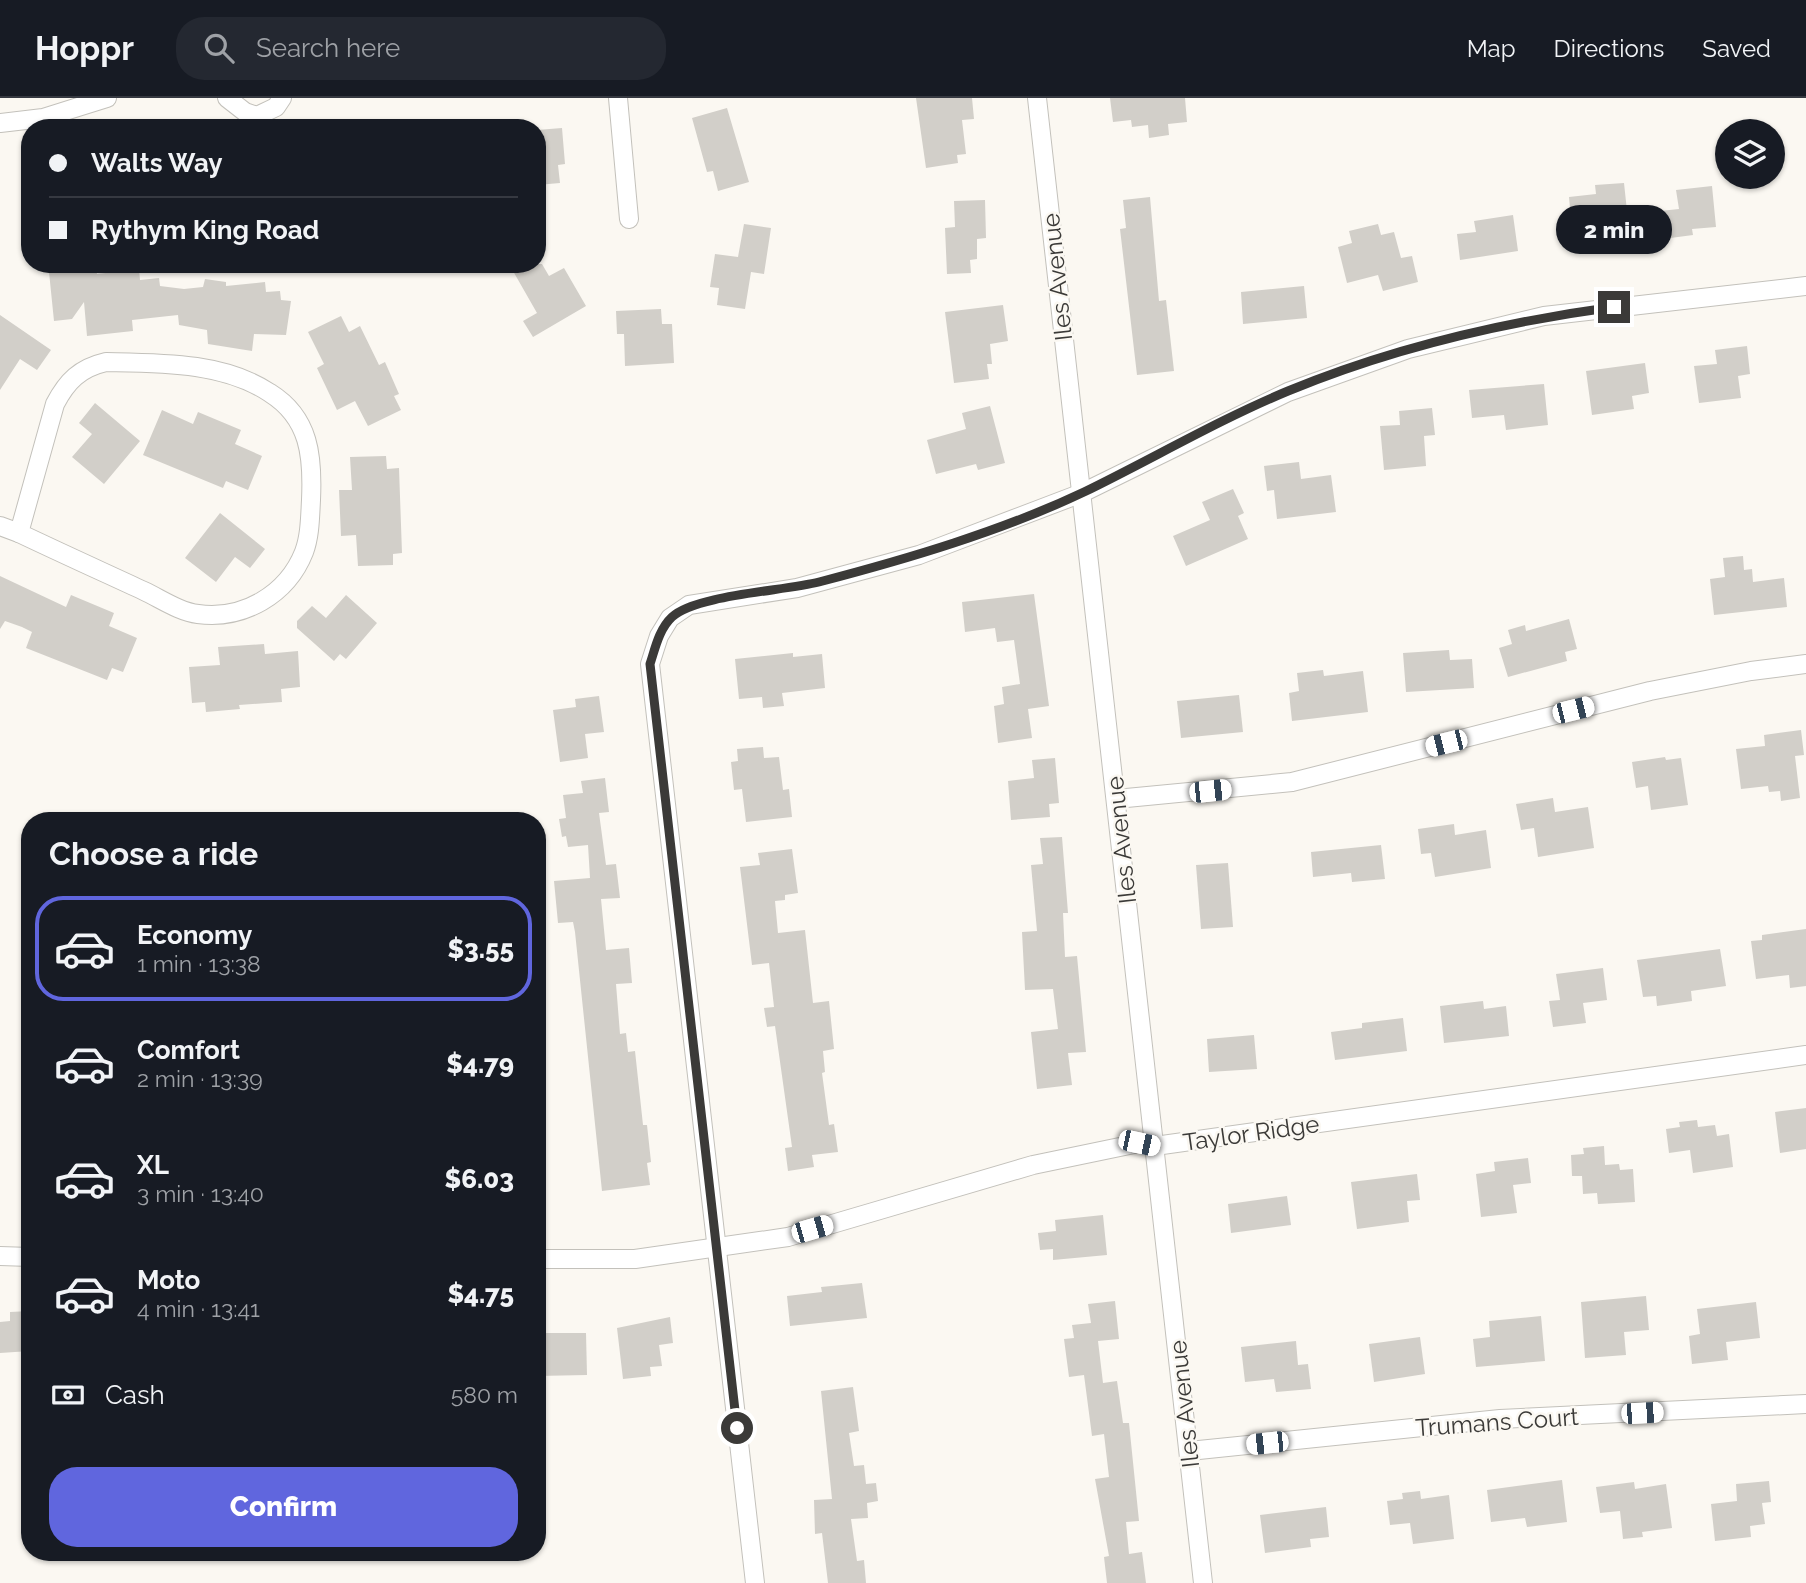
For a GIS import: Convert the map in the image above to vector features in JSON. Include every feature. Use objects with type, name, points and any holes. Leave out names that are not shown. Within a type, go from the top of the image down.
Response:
[{"type":"street","points":[[34,119],[107,98]]},
{"type":"street","points":[[227,98],[245,112],[257,116],[276,107],[282,98]]},
{"type":"street","points":[[618,98],[629,219]]},
{"type":"street","name":"Iles Avenue","points":[[1037,98],[1203,1583]]},
{"type":"street","points":[[0,123],[21,121]]},
{"type":"street","points":[[755,1583],[650,664],[659,636],[670,618],[689,605],[797,588],[919,555],[1082,493],[1288,391],[1408,349],[1544,316],[1806,286]]},
{"type":"street","points":[[0,526],[196,614],[229,615],[247,609],[280,588],[304,552],[309,534],[313,467],[306,435],[286,405],[257,385],[240,378],[170,363],[106,362],[93,365],[70,380],[55,404],[19,533]]},
{"type":"street","points":[[1116,799],[1292,782],[1650,691],[1751,671],[1806,664]]},
{"type":"street","name":"Taylor Ridge","points":[[546,1259],[635,1259],[788,1237],[1033,1165],[1139,1143],[1155,1146],[1806,1055]]},
{"type":"street","points":[[0,1256],[21,1257]]},
{"type":"street","name":"Trumans Court","points":[[1189,1451],[1500,1419],[1806,1404]]},
{"type":"building","points":[[916,98],[972,98],[974,119],[962,120],[966,154],[957,155],[958,163],[926,168]]},
{"type":"building","points":[[1110,98],[1185,98],[1187,122],[1168,124],[1169,135],[1149,138],[1148,125],[1132,127],[1131,120],[1113,122]]},
{"type":"building","points":[[727,108],[749,182],[718,191],[713,171],[707,172],[692,118]]},
{"type":"building","points":[[562,128],[565,164],[558,165],[560,183],[546,184],[546,129]]},
{"type":"building","points":[[1624,183],[1630,239],[1607,242],[1606,228],[1572,231],[1569,197],[1596,194],[1595,185]]},
{"type":"building","points":[[1712,186],[1716,227],[1692,229],[1693,235],[1663,239],[1660,211],[1679,209],[1676,190]]},
{"type":"building","points":[[1150,197],[1159,301],[1166,300],[1174,371],[1137,375],[1120,229],[1126,228],[1123,200]]},
{"type":"building","points":[[985,200],[986,238],[977,239],[977,259],[970,260],[971,273],[947,274],[945,228],[955,227],[954,201]]},
{"type":"building","points":[[1513,215],[1518,251],[1460,260],[1457,234],[1476,232],[1474,221]]},
{"type":"building","points":[[744,224],[771,228],[764,274],[751,272],[745,309],[717,305],[719,288],[710,287],[715,254],[738,257]]},
{"type":"building","points":[[1378,224],[1381,235],[1394,232],[1401,258],[1412,256],[1418,282],[1383,291],[1378,275],[1347,283],[1338,247],[1352,243],[1349,231]]},
{"type":"building","points":[[564,268],[586,306],[533,337],[523,321],[537,313],[514,273],[546,273],[546,271],[549,276]]},
{"type":"building","points":[[49,273],[139,273],[140,280],[159,278],[160,286],[184,289],[203,287],[205,279],[226,282],[226,286],[265,282],[266,292],[280,291],[281,300],[291,301],[286,335],[254,334],[252,351],[208,344],[207,330],[179,325],[178,315],[132,320],[133,331],[87,336],[84,302],[72,319],[54,321]]},
{"type":"building","points":[[1304,286],[1307,318],[1243,324],[1241,292]]},
{"type":"building","points":[[1003,305],[1008,341],[990,344],[992,364],[987,364],[989,379],[954,383],[945,312]]},
{"type":"building","points":[[661,309],[662,324],[672,324],[674,363],[625,366],[624,334],[617,334],[616,311]]},
{"type":"building","points":[[0,315],[51,350],[37,370],[20,359],[0,390]]},
{"type":"building","points":[[341,316],[349,332],[360,326],[379,365],[385,362],[399,394],[394,396],[401,410],[368,426],[355,401],[337,410],[317,368],[324,364],[308,332]]},
{"type":"building","points":[[1747,346],[1750,374],[1738,376],[1741,398],[1699,403],[1694,366],[1717,364],[1715,350]]},
{"type":"building","points":[[1645,363],[1649,393],[1632,396],[1634,409],[1592,415],[1586,371]]},
{"type":"building","points":[[1544,384],[1548,425],[1506,430],[1504,415],[1472,418],[1469,390]]},
{"type":"building","points":[[95,403],[140,441],[104,484],[72,457],[92,434],[79,423]]},
{"type":"building","points":[[990,406],[1005,463],[978,470],[976,464],[936,474],[927,440],[966,429],[962,413]]},
{"type":"building","points":[[1432,408],[1435,435],[1424,436],[1426,466],[1384,470],[1380,426],[1400,425],[1399,411]]},
{"type":"building","points":[[162,410],[193,424],[198,412],[241,430],[235,444],[262,456],[248,490],[226,481],[223,488],[143,455]]},
{"type":"building","points":[[386,456],[387,469],[399,468],[402,553],[393,554],[393,565],[358,566],[356,535],[341,536],[339,490],[352,490],[350,457]]},
{"type":"building","points":[[1299,462],[1301,479],[1331,475],[1336,512],[1277,519],[1274,490],[1267,491],[1264,466]]},
{"type":"building","points":[[1233,489],[1244,513],[1238,516],[1248,539],[1186,566],[1173,536],[1210,520],[1202,502]]},
{"type":"building","points":[[220,513],[265,549],[250,568],[235,557],[216,582],[185,558]]},
{"type":"building","points":[[1743,556],[1744,570],[1752,569],[1753,582],[1784,578],[1787,607],[1714,615],[1710,579],[1725,577],[1723,558]]},
{"type":"building","points":[[0,576],[66,607],[71,595],[114,613],[109,626],[137,638],[123,672],[112,668],[107,680],[26,648],[32,632],[22,627],[5,621],[0,629]]},
{"type":"building","points":[[1034,594],[1049,706],[1028,709],[1032,738],[998,743],[994,706],[1004,704],[1002,687],[1020,684],[1014,640],[997,642],[995,628],[965,632],[962,602]]},
{"type":"building","points":[[346,595],[377,623],[346,659],[340,654],[334,661],[297,628],[297,621],[312,606],[326,618]]},
{"type":"building","points":[[1569,619],[1577,649],[1565,652],[1567,661],[1508,677],[1499,648],[1512,644],[1508,630],[1525,625],[1526,631]]},
{"type":"building","points":[[264,644],[265,654],[298,651],[300,687],[281,689],[282,702],[239,705],[240,709],[206,712],[205,702],[192,703],[189,667],[220,665],[218,647]]},
{"type":"building","points":[[1449,650],[1450,660],[1472,659],[1474,688],[1406,692],[1403,653]]},
{"type":"building","points":[[793,653],[793,657],[822,654],[825,688],[782,693],[784,706],[763,708],[762,697],[739,699],[735,659]]},
{"type":"building","points":[[1323,670],[1324,676],[1363,671],[1368,712],[1292,721],[1289,693],[1299,691],[1297,673]]},
{"type":"building","points":[[1239,695],[1243,732],[1181,738],[1177,701]]},
{"type":"building","points":[[599,696],[604,732],[585,734],[588,758],[560,762],[553,710],[576,707],[575,699]]},
{"type":"building","points":[[1801,730],[1804,755],[1795,756],[1800,798],[1781,801],[1780,791],[1769,792],[1768,786],[1741,789],[1736,749],[1765,746],[1764,735]]},
{"type":"building","points":[[763,747],[764,758],[779,757],[783,790],[789,789],[792,817],[746,822],[742,789],[734,790],[731,762],[738,761],[737,749]]},
{"type":"building","points":[[1665,757],[1666,760],[1681,758],[1688,805],[1651,810],[1648,786],[1636,788],[1632,762]]},
{"type":"building","points":[[1055,758],[1059,803],[1049,804],[1050,817],[1011,820],[1008,781],[1034,778],[1032,760]]},
{"type":"building","points":[[605,778],[609,812],[599,813],[606,865],[616,864],[620,898],[601,899],[606,950],[629,948],[632,983],[616,984],[620,1034],[626,1033],[628,1052],[635,1051],[643,1125],[647,1125],[651,1162],[647,1163],[650,1185],[602,1191],[575,932],[573,922],[558,923],[554,881],[590,878],[588,845],[568,847],[566,836],[562,837],[559,819],[566,818],[563,795],[583,793],[581,781]]},
{"type":"building","points":[[1553,798],[1555,812],[1588,807],[1594,848],[1538,857],[1534,828],[1521,830],[1516,804]]},
{"type":"building","points":[[1454,824],[1455,835],[1486,830],[1491,868],[1435,877],[1431,853],[1421,854],[1418,829]]},
{"type":"building","points":[[1062,837],[1068,913],[1063,913],[1065,957],[1077,956],[1086,1052],[1068,1053],[1072,1085],[1037,1089],[1031,1032],[1058,1029],[1053,989],[1025,990],[1022,932],[1037,931],[1031,865],[1043,864],[1040,838]]},
{"type":"building","points":[[1381,845],[1385,879],[1352,882],[1351,873],[1313,877],[1311,852]]},
{"type":"building","points":[[792,849],[798,893],[785,895],[785,900],[775,901],[778,933],[805,930],[813,1003],[829,1001],[834,1049],[823,1051],[825,1072],[822,1073],[829,1125],[834,1124],[838,1152],[812,1155],[814,1167],[788,1171],[785,1148],[792,1147],[775,1026],[767,1027],[764,1008],[774,1007],[769,963],[752,965],[740,867],[760,865],[758,853]]},
{"type":"building","points":[[1228,863],[1233,927],[1201,929],[1196,865]]},
{"type":"building","points":[[1806,929],[1806,986],[1790,988],[1789,975],[1756,979],[1751,941],[1762,940],[1762,935]]},
{"type":"building","points":[[1720,949],[1726,986],[1691,991],[1692,1001],[1657,1006],[1656,996],[1643,997],[1637,960]]},
{"type":"building","points":[[1603,968],[1607,1000],[1583,1003],[1586,1023],[1553,1027],[1549,1001],[1560,1000],[1556,974]]},
{"type":"building","points":[[1483,1001],[1484,1009],[1506,1006],[1509,1036],[1444,1043],[1440,1006]]},
{"type":"building","points":[[1403,1018],[1407,1051],[1335,1060],[1331,1032],[1362,1028],[1362,1023]]},
{"type":"building","points":[[1254,1035],[1257,1069],[1209,1072],[1207,1039]]},
{"type":"building","points":[[1806,1108],[1806,1149],[1780,1153],[1775,1112]]},
{"type":"building","points":[[1697,1120],[1698,1127],[1715,1125],[1717,1136],[1729,1134],[1733,1167],[1693,1173],[1690,1150],[1669,1153],[1666,1129],[1680,1127],[1679,1122]]},
{"type":"building","points":[[1604,1146],[1605,1165],[1619,1164],[1620,1170],[1633,1169],[1635,1202],[1598,1204],[1597,1193],[1583,1194],[1582,1176],[1572,1176],[1571,1155],[1584,1154],[1583,1148]]},
{"type":"building","points":[[1528,1158],[1531,1183],[1513,1185],[1517,1213],[1481,1217],[1476,1174],[1495,1171],[1494,1162]]},
{"type":"building","points":[[1417,1174],[1420,1200],[1407,1201],[1409,1222],[1357,1229],[1351,1182]]},
{"type":"building","points":[[1287,1196],[1291,1225],[1231,1233],[1228,1204]]},
{"type":"building","points":[[1103,1215],[1107,1255],[1053,1260],[1053,1249],[1040,1250],[1038,1233],[1056,1231],[1055,1220]]},
{"type":"building","points":[[862,1283],[867,1318],[790,1326],[787,1296],[822,1292],[821,1287]]},
{"type":"building","points":[[1646,1296],[1649,1330],[1624,1332],[1626,1355],[1585,1358],[1581,1302]]},
{"type":"building","points":[[1115,1301],[1119,1339],[1098,1341],[1103,1383],[1117,1381],[1123,1423],[1129,1423],[1139,1521],[1126,1522],[1129,1554],[1142,1552],[1146,1583],[1107,1583],[1104,1557],[1109,1556],[1095,1479],[1109,1477],[1104,1434],[1092,1436],[1084,1375],[1069,1377],[1064,1339],[1074,1338],[1072,1325],[1091,1323],[1088,1304]]},
{"type":"building","points":[[1756,1302],[1760,1338],[1726,1342],[1728,1360],[1692,1364],[1689,1336],[1700,1334],[1697,1309]]},
{"type":"building","points":[[21,1311],[21,1352],[0,1353],[0,1322],[10,1321],[10,1312]]},
{"type":"building","points":[[1541,1316],[1545,1361],[1476,1367],[1473,1339],[1490,1337],[1489,1321]]},
{"type":"building","points":[[670,1317],[673,1343],[659,1345],[662,1366],[650,1367],[651,1376],[623,1379],[617,1328]]},
{"type":"building","points":[[546,1333],[586,1333],[587,1375],[546,1376]]},
{"type":"building","points":[[1420,1337],[1425,1374],[1374,1382],[1369,1344]]},
{"type":"building","points":[[1296,1341],[1298,1365],[1308,1364],[1311,1389],[1276,1392],[1274,1379],[1245,1382],[1241,1347]]},
{"type":"building","points":[[853,1387],[859,1431],[849,1433],[854,1466],[864,1465],[866,1484],[876,1483],[878,1501],[867,1503],[868,1518],[851,1519],[857,1561],[864,1560],[866,1583],[828,1583],[822,1533],[815,1534],[814,1500],[832,1499],[821,1391]]},
{"type":"building","points":[[1562,1480],[1567,1522],[1527,1527],[1525,1518],[1491,1522],[1487,1490]]},
{"type":"building","points":[[1769,1481],[1771,1502],[1762,1503],[1765,1524],[1750,1526],[1751,1537],[1715,1541],[1711,1504],[1737,1501],[1736,1484]]},
{"type":"building","points":[[1634,1482],[1635,1489],[1666,1484],[1672,1528],[1642,1532],[1643,1537],[1623,1539],[1620,1511],[1600,1513],[1596,1487]]},
{"type":"building","points":[[1420,1491],[1421,1499],[1449,1495],[1454,1539],[1413,1544],[1410,1523],[1390,1525],[1387,1501],[1403,1499],[1402,1493]]},
{"type":"building","points":[[1326,1507],[1329,1537],[1310,1539],[1311,1547],[1265,1553],[1260,1515]]},
{"type":"route","points":[[737,1428],[650,664],[659,636],[670,618],[689,605],[797,588],[919,555],[1082,493],[1288,391],[1408,349],[1544,316],[1614,307]]}]
